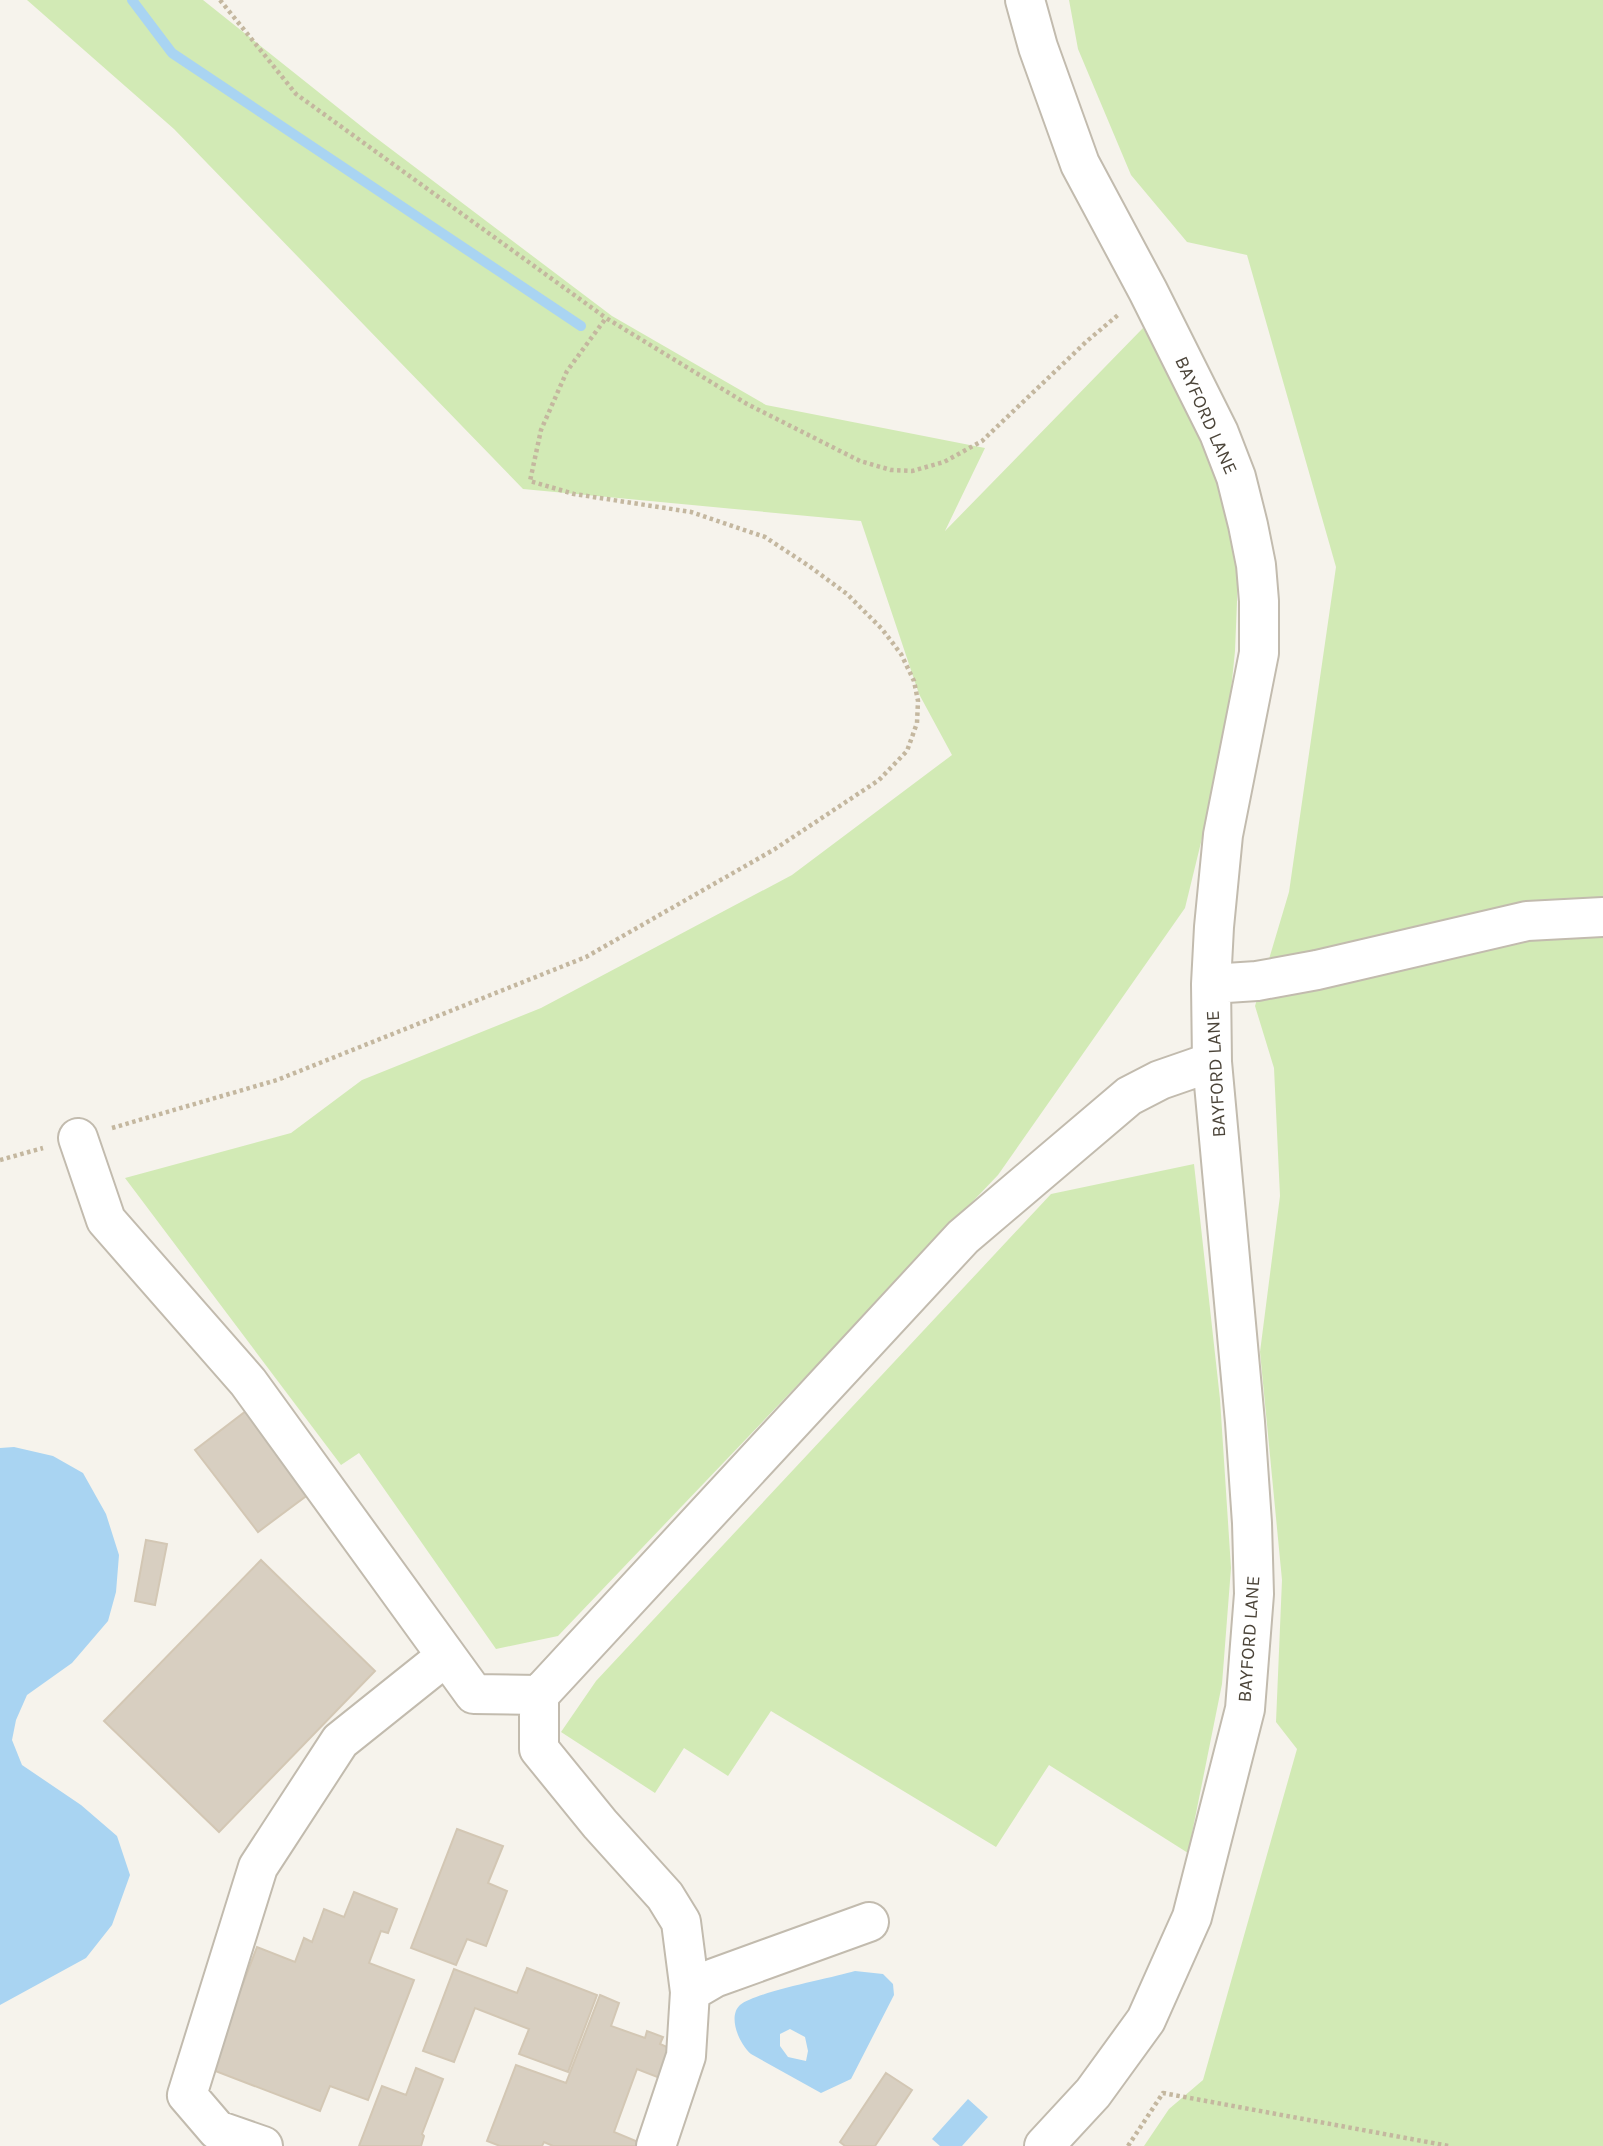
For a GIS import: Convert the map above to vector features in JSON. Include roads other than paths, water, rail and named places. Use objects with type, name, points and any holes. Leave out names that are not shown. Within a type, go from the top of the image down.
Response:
[{"type":"street","name":"BAYFORD LANE","points":[[1025,0],[1038,47],[1080,164],[1148,291],[1219,433],[1236,477],[1256,565],[1259,601],[1259,653],[1223,835],[1211,984],[1212,1062],[1252,1523],[1254,1594],[1245,1709],[1192,1917],[1146,2020],[1093,2092],[1044,2146]]},
{"type":"street","points":[[1211,984],[1257,981],[1317,970],[1527,921],[1603,916]]},
{"type":"street","points":[[656,2146],[686,2056],[690,1992],[681,1922],[665,1896],[600,1824],[539,1749],[539,1695],[963,1237],[1129,1096],[1160,1080],[1212,1062]]},
{"type":"street","points":[[78,1138],[106,1220],[248,1382],[474,1694],[539,1695]]},
{"type":"street","points":[[263,2146],[217,2130],[187,2095],[258,1867],[340,1741],[445,1657]]},
{"type":"street","points":[[690,1992],[714,1978],[869,1922]]},
{"type":"water","points":[[14,1447],[53,1456],[83,1473],[106,1514],[119,1555],[116,1592],[108,1621],[72,1663],[27,1695],[16,1720],[12,1740],[22,1765],[81,1805],[117,1836],[130,1875],[112,1925],[86,1958],[0,2005],[0,1448]]},
{"type":"water","points":[[855,1971],[883,1974],[893,1984],[894,1995],[851,2079],[821,2093],[751,2054],[739,2038],[735,2023],[736,2010],[748,2000]],"holes":[[[790,2029],[805,2037],[808,2051],[806,2061],[788,2057],[780,2046],[780,2034]]]},
{"type":"water","points":[[968,2099],[988,2117],[962,2146],[940,2146],[932,2139]]},
{"type":"waterway","points":[[132,0],[172,53],[581,326]]}]
